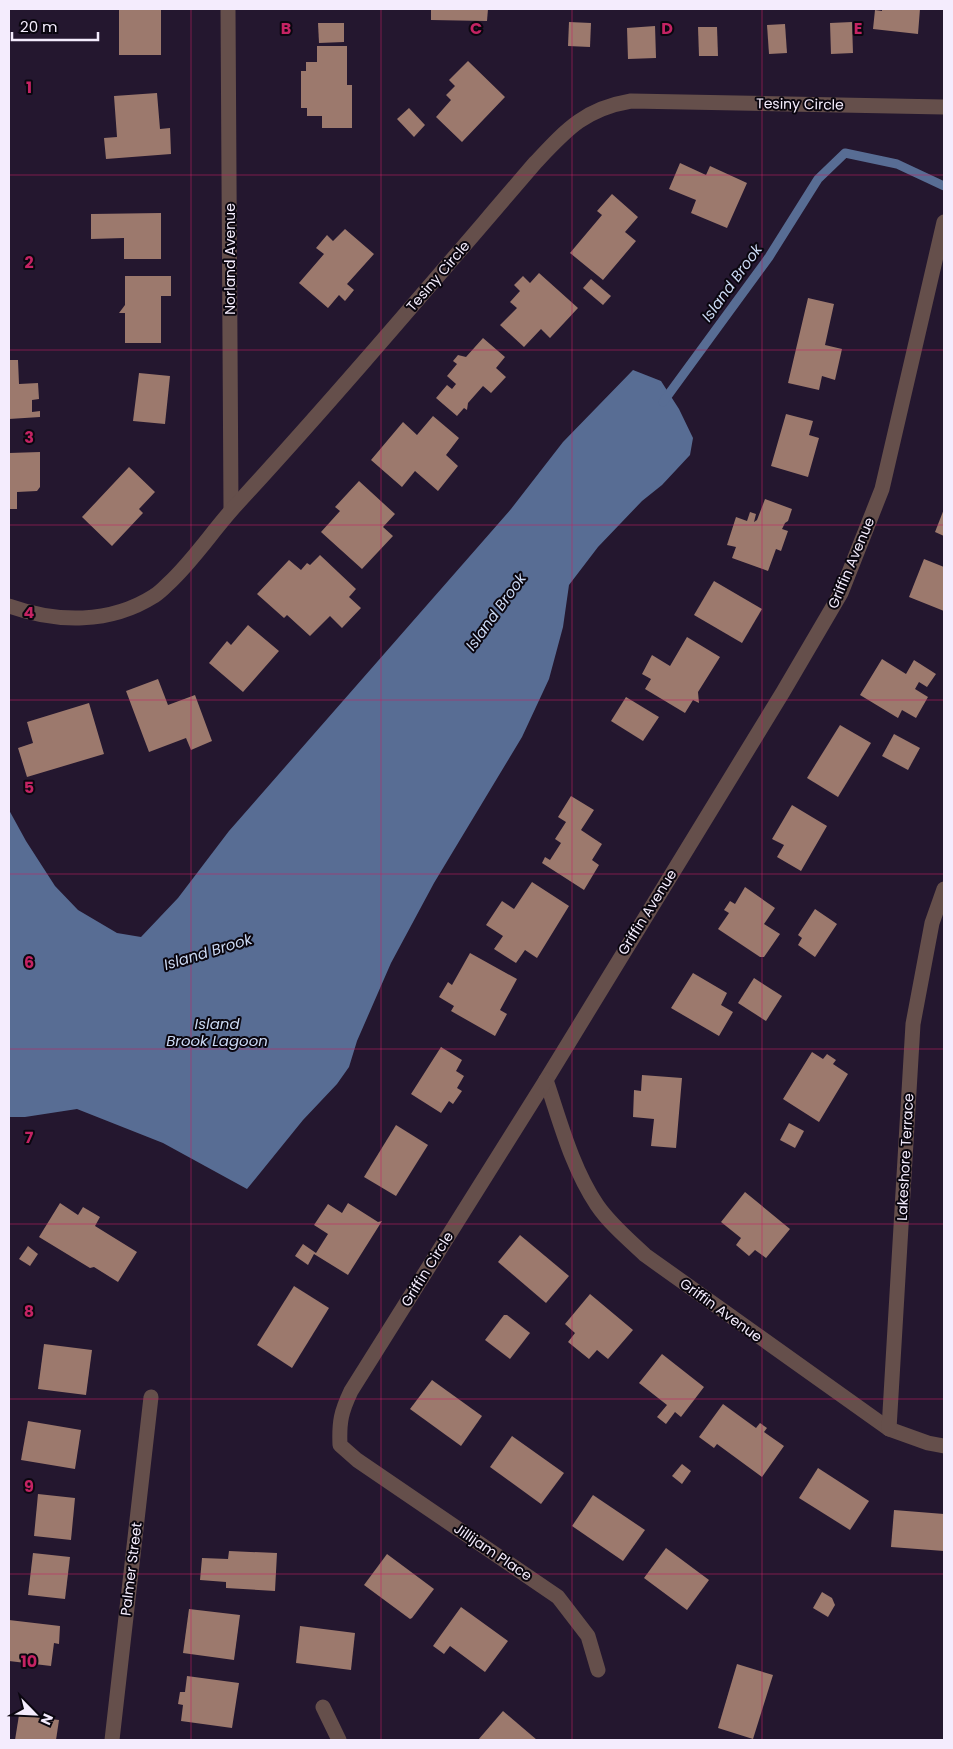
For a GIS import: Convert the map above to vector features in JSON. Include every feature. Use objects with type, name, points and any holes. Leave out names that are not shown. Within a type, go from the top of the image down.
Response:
[{"type":"street","name":"Norland Avenue","points":[[228,9],[231,510]]},
{"type":"street","name":"Tesiny Circle","points":[[9,606],[53,618],[89,618],[127,610],[155,596],[176,577],[231,510],[314,420],[535,163],[571,125],[586,116],[613,104],[630,101],[944,107]]},
{"type":"street","name":"Griffin Avenue","points":[[944,222],[882,489],[841,593],[546,1080],[579,1172],[597,1205],[616,1228],[645,1255],[888,1429],[928,1443],[944,1446]]},
{"type":"street","name":"Lakeshore Terrace","points":[[888,1429],[913,1024],[932,923],[944,889]]},
{"type":"street","name":"Griffin Circle","points":[[357,1460],[340,1446],[339,1430],[342,1412],[351,1391],[546,1080]]},
{"type":"street","name":"Palmer Street","points":[[112,1740],[151,1397]]},
{"type":"street","name":"Jillijam Place","points":[[357,1460],[558,1597],[588,1636],[598,1670]]},
{"type":"street","points":[[323,1707],[339,1740]]},
{"type":"water","name":"Island Brook Lagoon","points":[[633,370],[661,381],[679,409],[693,438],[690,455],[598,547],[569,585],[563,627],[549,679],[522,737],[434,883],[391,963],[357,1041],[349,1067],[337,1084],[303,1120],[247,1189],[163,1143],[77,1109],[25,1117],[9,1117],[9,810],[26,841],[55,886],[78,910],[117,933],[141,937],[178,898],[229,831],[511,509],[563,442]]},
{"type":"building","points":[[119,9],[161,9],[161,55],[119,55]]},
{"type":"building","points":[[431,9],[488,9],[487,21],[431,20]]},
{"type":"building","points":[[882,9],[920,9],[918,34],[873,29],[875,10],[882,11]]},
{"type":"building","points":[[569,22],[591,23],[590,47],[568,46]]},
{"type":"building","points":[[852,22],[853,53],[831,54],[830,23]]},
{"type":"building","points":[[318,23],[344,23],[344,42],[319,43]]},
{"type":"building","points":[[785,24],[787,53],[769,54],[767,25]]},
{"type":"building","points":[[655,26],[656,58],[628,59],[627,28]]},
{"type":"building","points":[[698,27],[717,27],[718,56],[699,56]]},
{"type":"building","points":[[317,46],[347,46],[347,85],[352,85],[352,128],[322,128],[322,116],[307,116],[307,108],[301,108],[301,71],[306,71],[306,62],[317,62]]},
{"type":"building","points":[[468,61],[505,97],[462,142],[436,117],[451,100],[446,95],[455,86],[449,80]]},
{"type":"building","points":[[157,93],[160,129],[170,128],[171,154],[106,159],[104,138],[117,137],[114,96]]},
{"type":"building","points":[[409,108],[425,125],[414,137],[397,119]]},
{"type":"building","points":[[680,163],[706,175],[710,166],[747,183],[727,228],[691,213],[696,200],[669,189]]},
{"type":"building","points":[[612,194],[638,217],[625,232],[636,241],[603,280],[570,253],[602,215],[597,211]]},
{"type":"building","points":[[161,213],[161,259],[124,259],[124,238],[91,239],[91,214]]},
{"type":"building","points":[[345,229],[374,254],[347,284],[354,290],[345,301],[339,295],[328,308],[299,283],[324,254],[316,248],[327,235],[333,241]]},
{"type":"building","points":[[539,273],[578,308],[550,338],[541,329],[524,347],[500,325],[517,308],[510,302],[520,291],[514,285],[523,276],[530,283]]},
{"type":"building","points":[[125,276],[171,276],[171,296],[161,296],[161,343],[125,343],[125,313],[119,313],[125,305]]},
{"type":"building","points":[[591,279],[611,296],[603,305],[583,288]]},
{"type":"building","points":[[808,298],[834,304],[825,345],[842,349],[835,380],[822,376],[819,390],[788,383]]},
{"type":"building","points":[[483,338],[505,357],[496,368],[506,377],[491,393],[483,386],[468,403],[467,410],[464,408],[457,416],[436,398],[447,385],[452,389],[456,384],[447,376],[457,364],[453,361],[458,355],[466,357]]},
{"type":"building","points":[[9,360],[18,360],[19,384],[38,383],[39,399],[32,400],[32,412],[40,411],[40,417],[9,419]]},
{"type":"building","points":[[139,373],[170,376],[165,424],[133,421]]},
{"type":"building","points":[[786,414],[813,421],[809,435],[819,438],[808,477],[771,466]]},
{"type":"building","points":[[433,416],[459,438],[446,455],[458,466],[438,491],[415,471],[402,487],[371,460],[403,422],[417,435]]},
{"type":"building","points":[[40,452],[40,487],[37,491],[17,492],[17,509],[9,509],[9,453]]},
{"type":"building","points":[[129,467],[155,492],[139,509],[143,513],[112,546],[82,517]]},
{"type":"building","points":[[359,481],[395,514],[383,527],[393,536],[362,569],[321,532],[340,511],[335,507]]},
{"type":"building","points":[[765,499],[792,509],[788,521],[782,529],[788,531],[781,551],[776,549],[768,571],[732,558],[736,547],[727,545],[736,517],[747,521],[750,512],[756,514],[754,522],[757,520]]},
{"type":"building","points":[[944,509],[944,536],[935,532]]},
{"type":"building","points":[[320,555],[356,589],[349,597],[361,608],[342,628],[330,616],[310,636],[287,615],[284,618],[257,594],[289,560],[301,570],[307,563],[310,565]]},
{"type":"building","points":[[924,559],[944,567],[944,611],[909,597]]},
{"type":"building","points":[[714,581],[762,609],[742,643],[694,615]]},
{"type":"building","points":[[248,625],[279,651],[243,692],[209,663],[227,641],[231,645]]},
{"type":"building","points":[[687,637],[720,657],[698,692],[699,703],[693,700],[685,713],[645,689],[651,679],[642,674],[652,655],[670,666]]},
{"type":"building","points":[[882,659],[906,674],[914,660],[936,674],[927,687],[919,682],[915,689],[928,697],[916,718],[902,710],[898,718],[860,695]]},
{"type":"building","points":[[158,679],[168,705],[195,695],[212,741],[191,750],[186,738],[149,752],[126,691]]},
{"type":"building","points":[[626,697],[659,717],[643,741],[611,721]]},
{"type":"building","points":[[89,703],[104,754],[27,777],[18,748],[33,743],[27,722]]},
{"type":"building","points":[[840,725],[871,743],[838,797],[807,778]]},
{"type":"building","points":[[894,734],[920,748],[908,770],[882,756]]},
{"type":"building","points":[[571,796],[594,810],[581,830],[602,844],[592,860],[599,865],[584,890],[542,863],[545,857],[550,860],[561,843],[555,839],[566,822],[558,817]]},
{"type":"building","points":[[792,805],[827,826],[801,871],[777,857],[784,845],[772,839]]},
{"type":"building","points":[[532,882],[569,906],[537,958],[525,950],[516,963],[494,949],[503,936],[486,925],[502,901],[514,909]]},
{"type":"building","points":[[745,887],[775,908],[764,924],[780,934],[764,957],[760,957],[718,929],[729,913],[724,910],[730,901],[735,904]]},
{"type":"building","points":[[815,909],[837,924],[815,957],[798,945],[802,938],[798,935]]},
{"type":"building","points":[[470,953],[517,979],[500,1010],[507,1014],[495,1036],[451,1011],[454,1006],[439,997],[448,982],[452,985]]},
{"type":"building","points":[[693,973],[727,993],[721,1005],[733,1012],[719,1036],[671,1008]]},
{"type":"building","points":[[754,978],[782,996],[766,1021],[738,1003]]},
{"type":"building","points":[[441,1047],[462,1060],[456,1071],[464,1076],[457,1088],[462,1091],[453,1104],[449,1101],[441,1113],[411,1094]]},
{"type":"building","points":[[812,1052],[823,1059],[827,1054],[836,1060],[833,1064],[848,1074],[819,1122],[783,1099]]},
{"type":"building","points":[[642,1075],[682,1078],[676,1148],[651,1146],[654,1119],[633,1117],[634,1090],[641,1091]]},
{"type":"building","points":[[789,1123],[804,1131],[795,1148],[780,1140]]},
{"type":"building","points":[[396,1125],[428,1145],[396,1196],[364,1177]]},
{"type":"building","points":[[745,1192],[790,1229],[766,1258],[755,1250],[749,1256],[736,1245],[741,1238],[721,1222]]},
{"type":"building","points":[[60,1203],[78,1215],[83,1207],[100,1217],[95,1226],[137,1252],[118,1282],[94,1267],[90,1268],[39,1237]]},
{"type":"building","points":[[348,1203],[378,1222],[382,1221],[348,1275],[314,1254],[308,1265],[295,1256],[303,1244],[316,1253],[328,1234],[314,1225],[328,1204],[342,1213]]},
{"type":"building","points":[[520,1235],[569,1276],[546,1303],[498,1262]]},
{"type":"building","points":[[28,1246],[38,1254],[30,1266],[19,1259]]},
{"type":"building","points":[[294,1286],[329,1308],[292,1368],[257,1345]]},
{"type":"building","points":[[590,1294],[633,1330],[608,1359],[597,1350],[589,1359],[568,1342],[575,1333],[565,1324]]},
{"type":"building","points":[[504,1315],[507,1315],[530,1333],[510,1359],[485,1340]]},
{"type":"building","points":[[44,1344],[92,1350],[86,1395],[38,1389]]},
{"type":"building","points":[[662,1354],[704,1387],[681,1417],[675,1412],[666,1424],[657,1417],[667,1405],[639,1383]]},
{"type":"building","points":[[432,1380],[482,1416],[461,1446],[410,1409]]},
{"type":"building","points":[[723,1404],[756,1428],[760,1423],[767,1428],[764,1432],[784,1446],[762,1477],[717,1444],[714,1448],[699,1437]]},
{"type":"building","points":[[28,1421],[81,1430],[75,1469],[21,1460]]},
{"type":"building","points":[[512,1436],[564,1473],[541,1504],[490,1467]]},
{"type":"building","points":[[682,1464],[691,1471],[682,1484],[672,1476]]},
{"type":"building","points":[[818,1468],[869,1501],[850,1530],[799,1498]]},
{"type":"building","points":[[38,1494],[75,1498],[71,1540],[34,1536]]},
{"type":"building","points":[[593,1495],[645,1530],[623,1561],[572,1526]]},
{"type":"building","points":[[894,1510],[944,1514],[944,1551],[891,1547]]},
{"type":"building","points":[[666,1548],[709,1580],[687,1610],[644,1578]]},
{"type":"building","points":[[229,1551],[277,1553],[275,1591],[226,1588],[226,1582],[200,1580],[202,1558],[228,1559]]},
{"type":"building","points":[[33,1553],[70,1557],[65,1599],[28,1595]]},
{"type":"building","points":[[387,1554],[434,1589],[410,1619],[364,1585]]},
{"type":"building","points":[[822,1592],[832,1598],[835,1605],[828,1617],[813,1608]]},
{"type":"building","points":[[461,1607],[508,1641],[485,1672],[450,1646],[444,1654],[433,1646]]},
{"type":"building","points":[[189,1609],[240,1615],[234,1660],[183,1653]]},
{"type":"building","points":[[9,1620],[60,1626],[59,1644],[54,1643],[51,1666],[9,1661]]},
{"type":"building","points":[[300,1626],[355,1633],[351,1670],[296,1663]]},
{"type":"building","points":[[737,1664],[773,1675],[753,1739],[718,1728]]},
{"type":"building","points":[[187,1676],[239,1683],[232,1728],[181,1721],[183,1705],[178,1704],[180,1692],[185,1692]]},
{"type":"building","points":[[503,1711],[537,1740],[478,1740]]},
{"type":"building","points":[[19,1715],[59,1720],[56,1740],[15,1740]]},
{"type":"waterway","name":"Island Brook","points":[[663,402],[769,257],[818,179],[845,153],[897,164],[944,186]]}]
